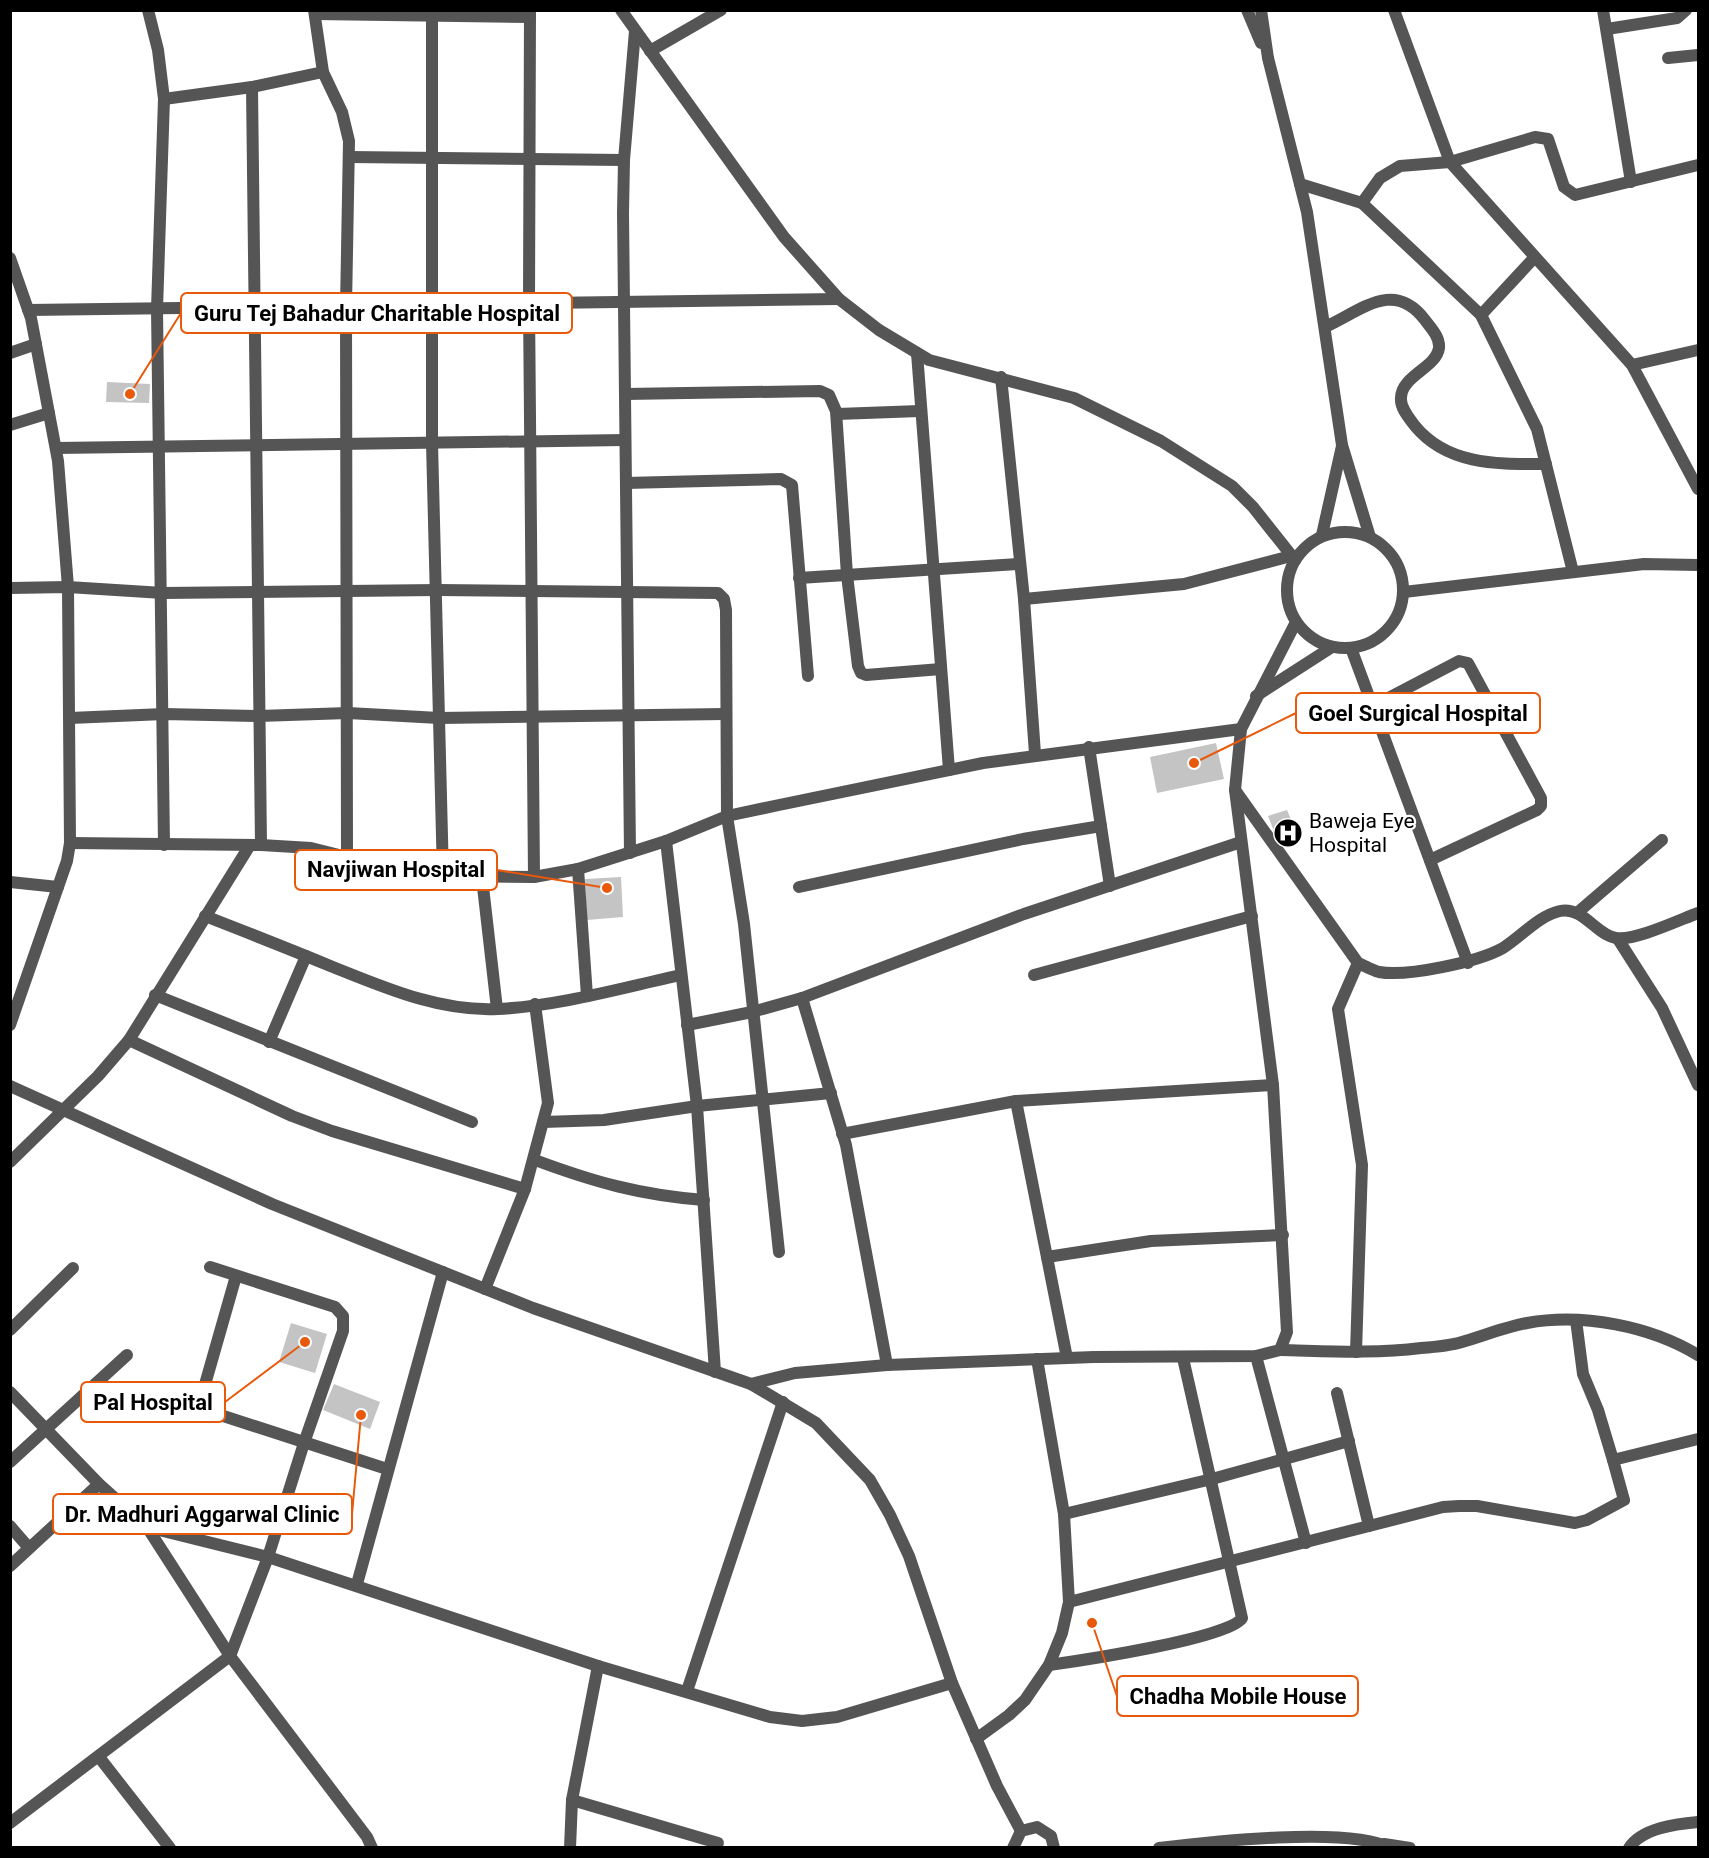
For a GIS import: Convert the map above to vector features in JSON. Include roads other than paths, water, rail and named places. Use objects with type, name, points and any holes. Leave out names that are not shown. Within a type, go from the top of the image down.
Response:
[{"type":"street","points":[[148,10],[158,50],[165,99],[157,309],[158,447],[163,593],[164,845]]},
{"type":"street","points":[[621,10],[784,237],[839,299],[879,330],[917,353],[947,366],[1001,377],[1074,398],[1161,441],[1214,473],[1252,507],[1293,558]]},
{"type":"street","points":[[650,51],[721,10]]},
{"type":"street","points":[[1247,10],[1268,58]]},
{"type":"street","points":[[1261,10],[1268,58],[1307,212],[1342,445],[1370,537],[1396,561],[1404,592],[1401,607],[1389,628],[1371,642],[1351,648],[1332,647],[1311,637],[1296,622],[1286,587],[1293,558]]},
{"type":"street","points":[[1394,10],[1450,162],[1534,258],[1578,302],[1632,365],[1698,489]]},
{"type":"street","points":[[1603,10],[1631,182]]},
{"type":"street","points":[[1607,29],[1677,18],[1686,10]]},
{"type":"street","points":[[347,856],[348,157],[346,125],[323,72],[314,13],[530,14],[529,304],[534,876]]},
{"type":"street","points":[[432,13],[432,443],[438,590],[438,718],[443,876]]},
{"type":"street","points":[[630,853],[624,160],[634,31]]},
{"type":"street","points":[[1668,58],[1698,55]]},
{"type":"street","points":[[165,99],[252,87],[323,72]]},
{"type":"street","points":[[10,1162],[64,1110],[129,1040],[205,916],[255,845],[260,591],[252,87]]},
{"type":"street","points":[[1362,203],[1380,178],[1400,166],[1450,162],[1535,137],[1543,137],[1551,144],[1564,187],[1571,194],[1698,165]]},
{"type":"street","points":[[348,157],[624,160]]},
{"type":"street","points":[[1300,184],[1362,203],[1436,270],[1481,315],[1530,411],[1573,572]]},
{"type":"street","points":[[10,258],[14,278],[28,310],[56,448],[68,587],[70,717],[70,843],[58,887],[10,1025]]},
{"type":"street","points":[[1481,315],[1534,258]]},
{"type":"street","points":[[1325,327],[1387,298],[1405,301],[1419,312],[1438,340],[1437,354],[1404,389],[1401,398],[1405,413],[1421,433],[1455,455],[1478,461],[1546,464]]},
{"type":"street","points":[[28,310],[839,299]]},
{"type":"street","points":[[10,353],[36,344]]},
{"type":"street","points":[[1632,365],[1698,350]]},
{"type":"street","points":[[917,353],[949,770]]},
{"type":"street","points":[[1001,377],[1024,599],[1035,754]]},
{"type":"street","points":[[625,394],[820,391],[833,400],[837,414],[847,575],[858,666],[861,673],[941,669]]},
{"type":"street","points":[[837,414],[920,411]]},
{"type":"street","points":[[10,425],[49,412]]},
{"type":"street","points":[[56,448],[626,440]]},
{"type":"street","points":[[1323,536],[1342,445]]},
{"type":"street","points":[[626,483],[788,481],[794,490],[808,676]]},
{"type":"street","points":[[1024,599],[1184,584],[1293,558],[1310,543],[1323,536],[1341,531],[1370,537]]},
{"type":"street","points":[[799,578],[1019,564]]},
{"type":"street","points":[[1404,592],[1644,564],[1698,565]]},
{"type":"street","points":[[10,588],[68,587],[163,593],[438,590],[627,591],[718,593],[722,595],[726,610],[727,816],[744,924],[779,1251]]},
{"type":"street","points":[[1280,1350],[1287,1332],[1273,1085],[1235,790],[1241,729],[1296,622]]},
{"type":"street","points":[[1256,696],[1332,647]]},
{"type":"street","points":[[1351,648],[1468,963]]},
{"type":"street","points":[[1373,706],[1459,661],[1468,663],[1541,798],[1537,810],[1430,860]]},
{"type":"street","points":[[70,717],[164,714],[259,717],[348,712],[438,718],[725,714]]},
{"type":"street","points":[[70,843],[255,845],[311,849],[391,868],[443,876],[482,878],[534,876],[578,869],[630,853],[727,816],[1035,754],[1241,729]]},
{"type":"street","points":[[1089,747],[1110,886]]},
{"type":"street","points":[[1235,790],[1358,963],[1381,972],[1468,963],[1505,947],[1547,916],[1560,911],[1577,913],[1606,934],[1617,939],[1662,1008],[1698,1085]]},
{"type":"street","points":[[799,887],[1023,839],[1101,826]]},
{"type":"street","points":[[1577,913],[1662,840]]},
{"type":"street","points":[[666,841],[697,1106],[715,1372]]},
{"type":"street","points":[[687,1025],[752,1012],[802,998],[1014,917],[1240,842]]},
{"type":"street","points":[[578,869],[587,996]]},
{"type":"street","points":[[482,878],[497,1009]]},
{"type":"street","points":[[10,882],[58,887]]},
{"type":"street","points":[[1617,939],[1631,937],[1698,913]]},
{"type":"street","points":[[205,916],[388,989],[435,1003],[497,1009],[587,996],[681,975]]},
{"type":"street","points":[[1034,975],[1252,916]]},
{"type":"street","points":[[269,1042],[306,956]]},
{"type":"street","points":[[1356,1352],[1362,1165],[1338,1009],[1358,963]]},
{"type":"street","points":[[155,995],[472,1122]]},
{"type":"street","points":[[802,998],[842,1134],[887,1365]]},
{"type":"street","points":[[485,1289],[525,1189],[548,1103],[535,1004]]},
{"type":"street","points":[[129,1040],[322,1127],[525,1189]]},
{"type":"street","points":[[842,1134],[1016,1101],[1273,1085]]},
{"type":"street","points":[[10,1086],[272,1204],[485,1289],[751,1384],[816,1424],[870,1480],[890,1515],[909,1556],[952,1683],[976,1739],[1021,1831]]},
{"type":"street","points":[[543,1122],[604,1120],[697,1106],[831,1094]]},
{"type":"street","points":[[1016,1101],[1067,1358]]},
{"type":"street","points":[[534,1160],[621,1189],[653,1196],[704,1200]]},
{"type":"street","points":[[1047,1257],[1150,1241],[1282,1235]]},
{"type":"street","points":[[10,1823],[230,1656],[268,1557],[343,1331],[343,1316],[335,1307],[210,1267]]},
{"type":"street","points":[[10,1330],[74,1268]]},
{"type":"street","points":[[357,1584],[443,1272]]},
{"type":"street","points":[[236,1276],[202,1395],[203,1404],[211,1412],[387,1469]]},
{"type":"street","points":[[1069,1602],[1305,1544],[1443,1507],[1499,1509],[1564,1522],[1583,1522],[1624,1500],[1598,1410],[1583,1374],[1576,1320]]},
{"type":"street","points":[[751,1384],[795,1373],[887,1365],[1067,1358],[1256,1356],[1280,1350],[1356,1352],[1458,1343],[1524,1323],[1576,1320],[1611,1323],[1646,1332],[1698,1354]]},
{"type":"street","points":[[10,1461],[127,1354]]},
{"type":"street","points":[[1256,1356],[1305,1544]]},
{"type":"street","points":[[1048,1665],[1097,1658],[1234,1626],[1242,1617],[1183,1358]]},
{"type":"street","points":[[976,1739],[1010,1715],[1025,1700],[1048,1665],[1062,1633],[1069,1602],[1064,1514],[1036,1359]]},
{"type":"street","points":[[10,1392],[99,1484],[147,1527],[230,1656],[368,1837],[372,1848]]},
{"type":"street","points":[[1337,1393],[1370,1526]]},
{"type":"street","points":[[687,1691],[783,1402]]},
{"type":"street","points":[[1613,1460],[1698,1439]]},
{"type":"street","points":[[1064,1514],[1212,1479],[1349,1441]]},
{"type":"street","points":[[10,1566],[99,1484]]},
{"type":"street","points":[[10,1526],[29,1548]]},
{"type":"street","points":[[147,1527],[268,1557],[357,1584],[598,1666],[770,1717],[802,1721],[837,1717],[952,1683]]},
{"type":"street","points":[[570,1848],[572,1800],[598,1666]]},
{"type":"street","points":[[99,1757],[170,1848]]},
{"type":"street","points":[[572,1800],[718,1842]]},
{"type":"street","points":[[1629,1848],[1636,1839],[1650,1832],[1698,1822]]},
{"type":"street","points":[[1021,1831],[1037,1827],[1045,1830],[1051,1836],[1054,1848]]},
{"type":"street","points":[[1013,1848],[1021,1831]]},
{"type":"street","points":[[1159,1848],[1328,1838],[1410,1848]]},
{"type":"place","name":"Guru Tej Bahadur Charitable Hospital","points":[[130,394]]},
{"type":"place","name":"Goel Surgical Hospital","points":[[1194,763]]},
{"type":"place","name":"Baweja Eye Hospital","points":[[1288,833]]},
{"type":"place","name":"Navjiwan Hospital","points":[[607,888]]},
{"type":"place","name":"Pal Hospital","points":[[305,1342]]},
{"type":"place","name":"Dr. Madhuri Aggarwal Clinic","points":[[361,1415]]},
{"type":"place","name":"Chadha Mobile House","points":[[1092,1623]]}]
